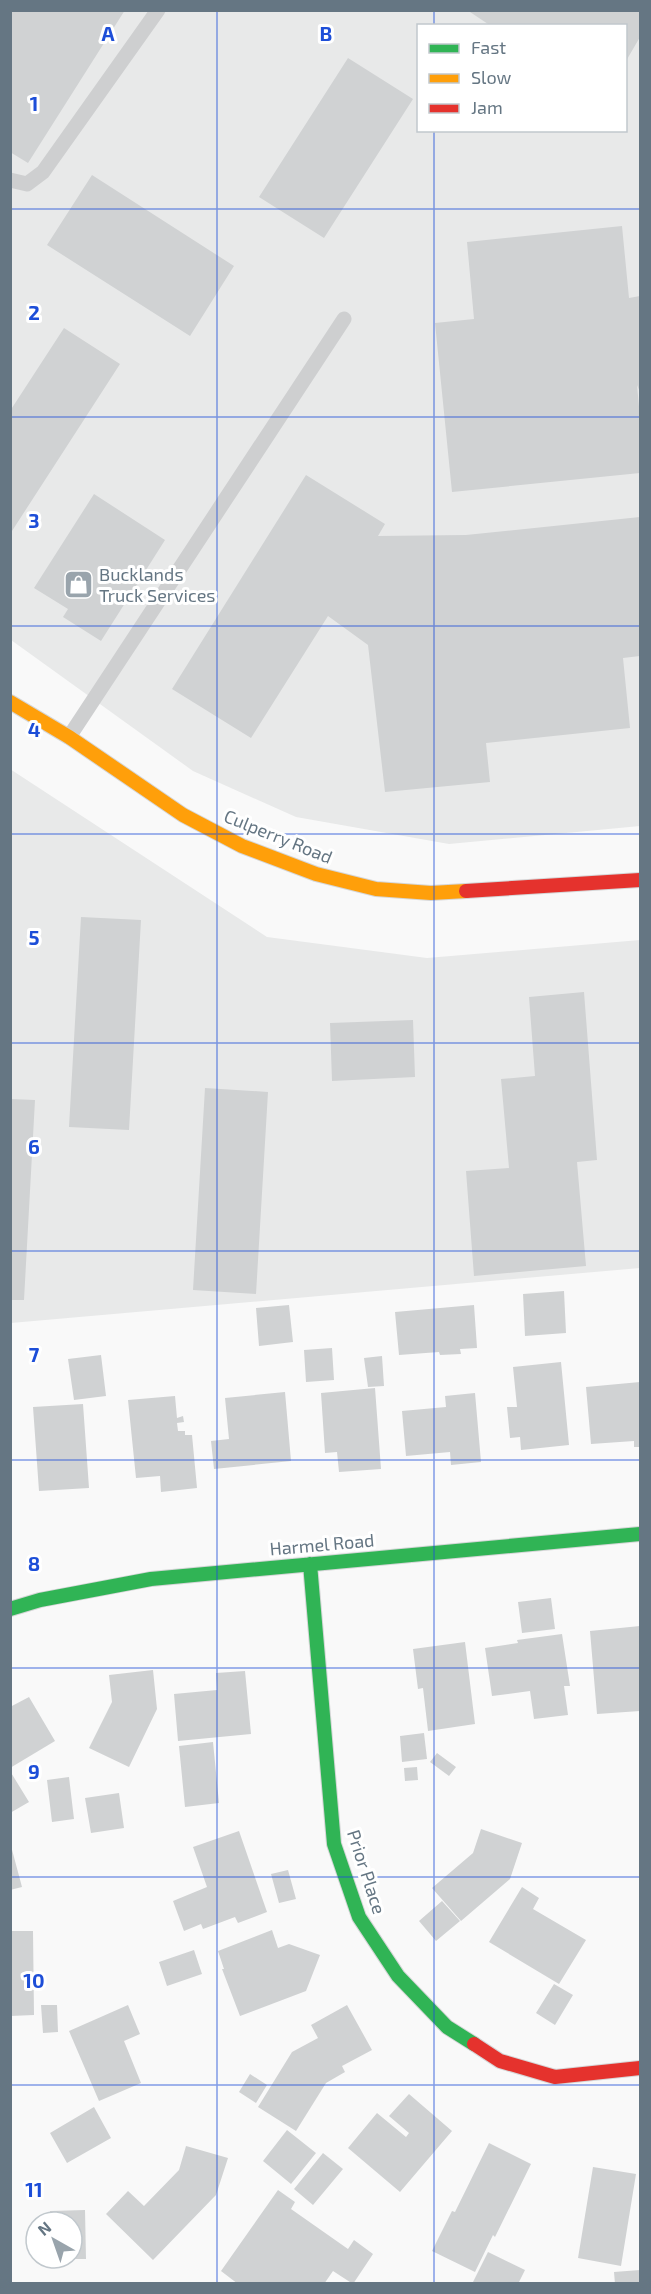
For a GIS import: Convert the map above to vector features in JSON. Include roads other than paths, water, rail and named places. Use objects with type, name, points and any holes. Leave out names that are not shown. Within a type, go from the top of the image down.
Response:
[{"type":"street","name":"Culperry Road","points":[[10,702],[69,737],[183,815],[242,846],[316,874],[376,889],[431,893],[640,880]]},
{"type":"street","name":"Harmel Road","points":[[10,1609],[40,1600],[152,1579],[640,1534]]},
{"type":"street","name":"Prior Place","points":[[310,1564],[334,1844],[358,1917],[398,1976],[447,2027],[500,2061],[555,2077],[640,2068]]},
{"type":"lane","points":[[10,180],[27,184],[43,172],[158,10]]},
{"type":"lane","points":[[69,737],[344,319]]},
{"type":"place","name":"Bucklands Truck Services","points":[[78,585]]}]
